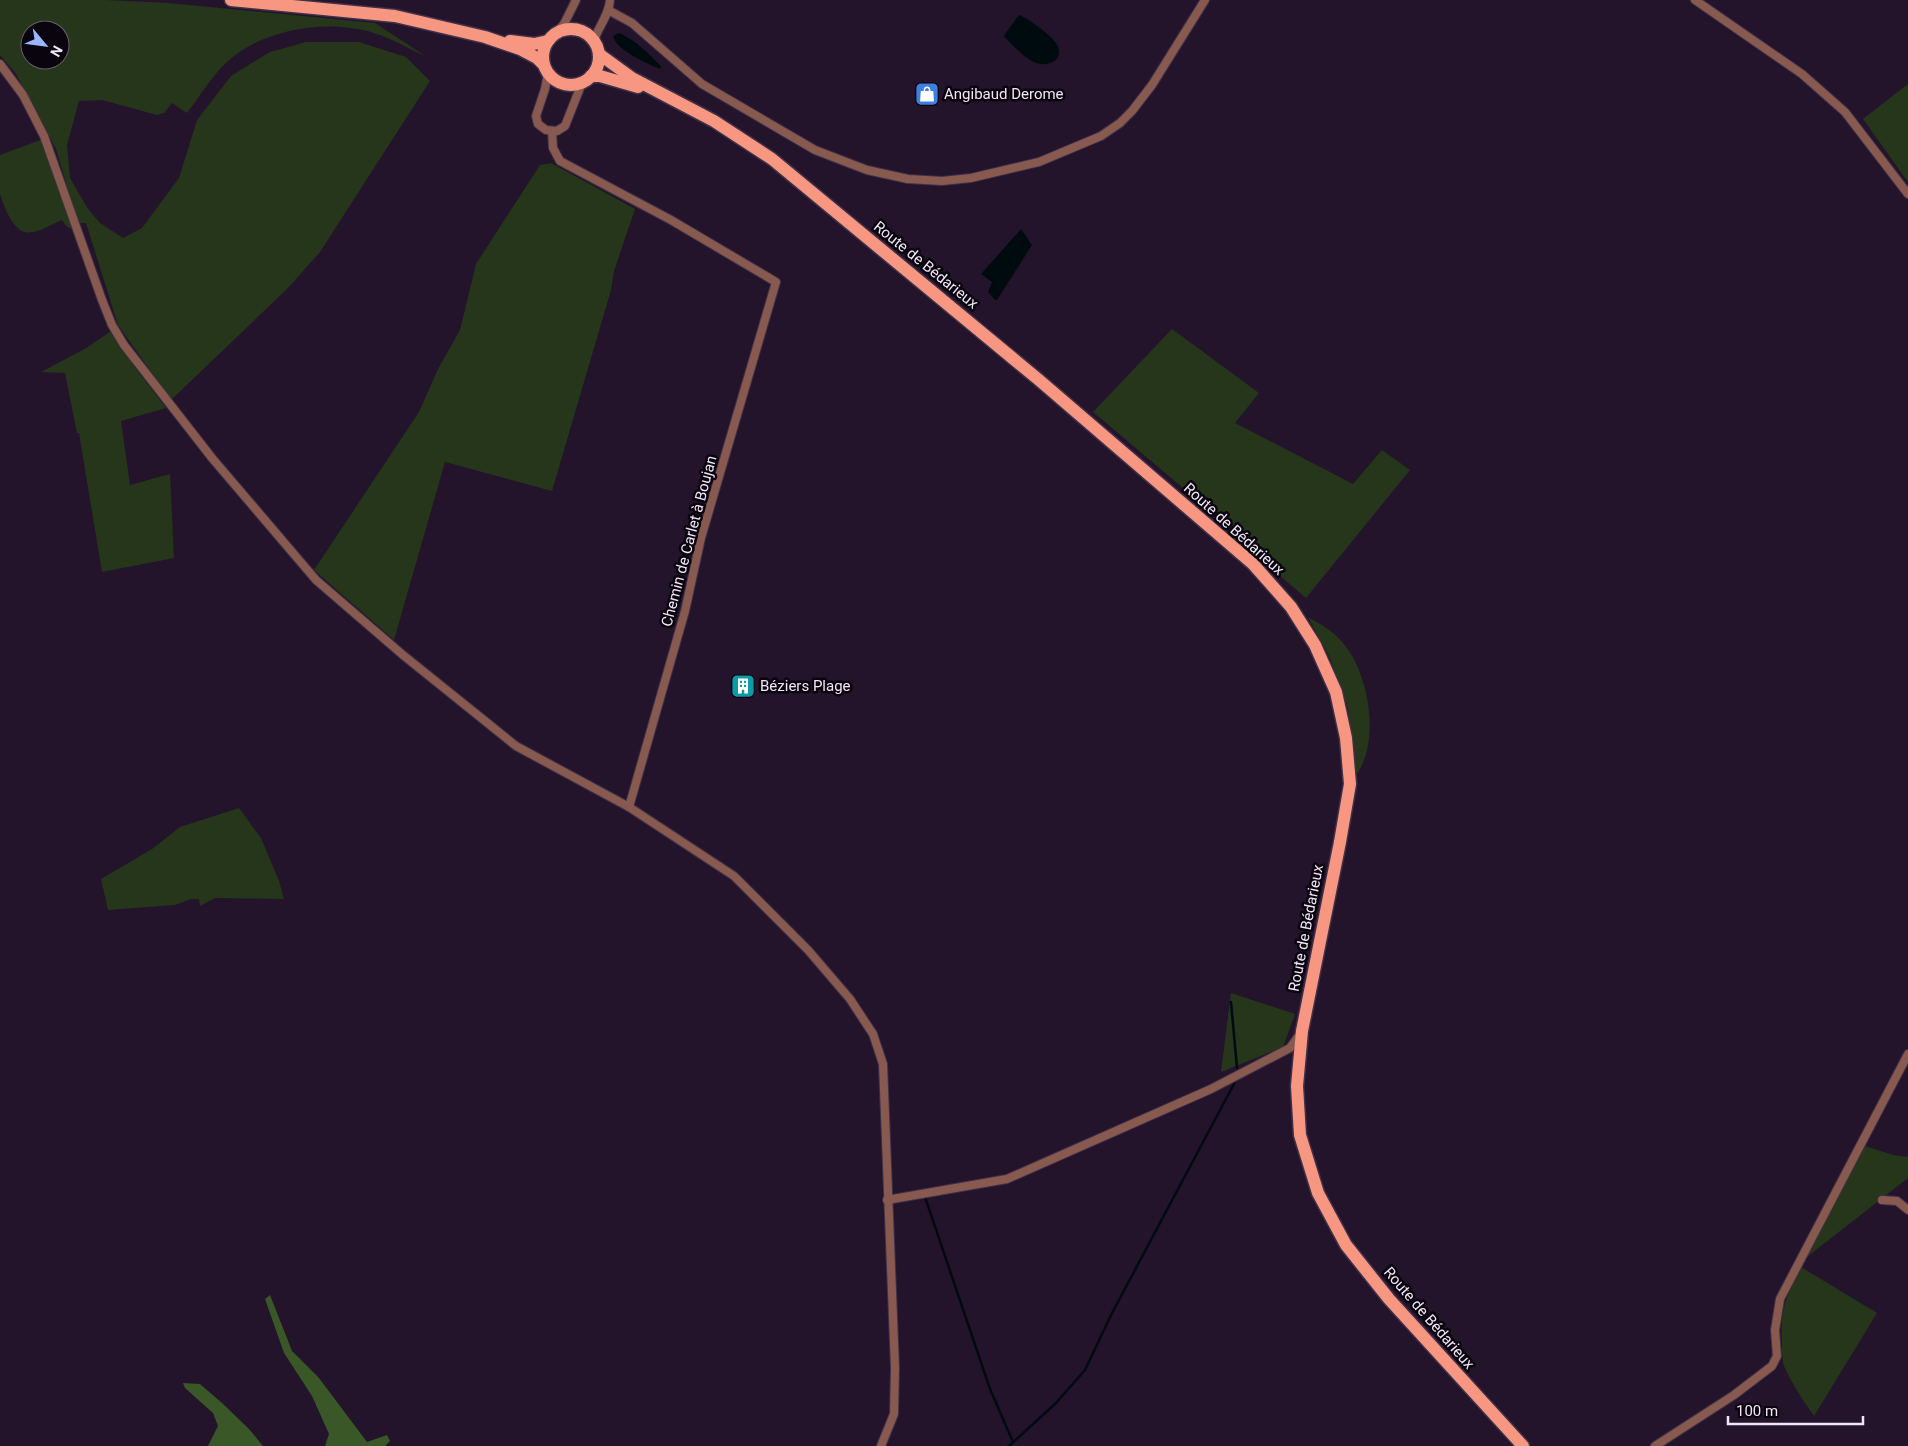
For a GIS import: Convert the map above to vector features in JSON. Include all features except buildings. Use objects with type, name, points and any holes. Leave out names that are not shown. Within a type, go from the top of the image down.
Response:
[{"type":"main road","points":[[231,0],[395,16],[485,37],[534,44],[572,28],[588,34],[594,40],[599,54],[596,70],[587,80],[575,85],[560,83],[545,69],[537,58],[520,49],[485,37]]},
{"type":"main road","points":[[545,69],[542,56],[552,37]]},
{"type":"main road","name":"Route de Bédarieux","points":[[599,54],[632,78],[714,120],[779,165],[1039,380],[1253,564],[1291,607],[1316,645],[1336,692],[1346,738],[1350,784],[1302,1031],[1297,1086],[1300,1135],[1318,1193],[1346,1245],[1388,1298],[1522,1446]]},
{"type":"main road","name":"Route de Bédarieux","points":[[587,80],[600,76],[660,93]]},
{"type":"street","points":[[552,37],[564,24],[576,0]]},
{"type":"street","points":[[594,40],[598,27],[608,10],[610,0]]},
{"type":"street","points":[[608,10],[632,23],[702,84],[814,150],[867,170],[908,179],[942,181],[971,178],[1039,162],[1101,136],[1120,123],[1152,85],[1205,0]]},
{"type":"street","points":[[1695,0],[1802,74],[1845,112],[1908,194]]},
{"type":"street","points":[[0,64],[23,95],[44,136],[112,325],[124,345],[225,474],[316,580],[405,656],[516,746],[629,807],[734,876],[808,950],[850,998],[873,1034],[883,1064],[895,1368],[894,1414],[880,1446]]},
{"type":"street","points":[[545,69],[545,89],[536,116],[538,124],[542,128],[552,131],[561,129],[568,122],[574,100],[587,80]]},
{"type":"street","name":"Chemin de Carlet à Boujan","points":[[552,131],[553,148],[560,161],[671,220],[776,282],[701,538],[685,611],[629,807]]},
{"type":"street","points":[[887,1200],[1007,1179],[1211,1089],[1290,1048],[1302,1031]]},
{"type":"street","points":[[1655,1446],[1734,1395],[1772,1366],[1777,1356],[1775,1330],[1780,1299],[1908,1054]]},
{"type":"street","points":[[1882,1200],[1897,1201],[1908,1210]]},
{"type":"green space","points":[[0,0],[105,0],[168,3],[375,23],[427,57],[371,32],[353,28],[315,27],[276,35],[242,51],[227,62],[217,73],[187,113],[172,103],[164,113],[157,115],[102,100],[79,101],[67,145],[70,178],[88,209],[100,223],[123,238],[142,228],[179,178],[197,120],[231,76],[270,52],[306,42],[359,42],[406,57],[430,81],[320,252],[287,289],[171,400],[118,325],[86,223],[78,223],[56,149],[16,74],[0,55]]},
{"type":"green space","points":[[1908,84],[1908,182],[1863,119]]},
{"type":"green space","points":[[43,139],[74,227],[72,229],[67,227],[62,220],[39,231],[30,233],[20,230],[12,222],[6,211],[0,194],[0,155]]},
{"type":"green space","points":[[551,163],[635,209],[614,271],[611,290],[552,491],[445,462],[394,640],[314,570],[419,412],[438,369],[460,330],[476,264],[540,165]]},
{"type":"green space","points":[[1172,329],[1259,393],[1235,423],[1353,484],[1382,450],[1410,470],[1306,598],[1279,575],[1241,537],[1093,412]]},
{"type":"green space","points":[[111,331],[136,369],[166,408],[121,421],[130,485],[170,474],[174,558],[102,572],[79,433],[77,433],[65,373],[41,372],[88,347]]},
{"type":"green space","points":[[1308,617],[1323,626],[1343,643],[1360,671],[1369,708],[1370,726],[1364,761],[1356,775],[1348,708],[1330,658]]},
{"type":"green space","points":[[239,808],[261,838],[279,881],[284,899],[215,898],[200,906],[199,899],[191,899],[175,905],[108,910],[101,879],[152,849],[180,827]]},
{"type":"green space","points":[[1231,993],[1295,1014],[1283,1047],[1221,1072]]},
{"type":"green space","points":[[1865,1146],[1893,1155],[1908,1157],[1908,1178],[1803,1260]]},
{"type":"green space","points":[[1801,1267],[1877,1313],[1814,1416],[1791,1379],[1782,1358],[1783,1312],[1788,1295]]},
{"type":"green space","points":[[270,1295],[292,1351],[319,1378],[367,1442],[387,1435],[390,1441],[385,1446],[325,1446],[329,1434],[312,1396],[284,1353],[265,1299]]},
{"type":"green space","points":[[183,1383],[200,1384],[249,1429],[263,1446],[208,1446],[218,1426],[213,1413],[185,1388]]},
{"type":"shaded area","points":[[1019,15],[1040,28],[1056,42],[1059,51],[1058,56],[1053,62],[1039,64],[1030,60],[1004,37]]},
{"type":"shaded area","points":[[619,33],[631,39],[642,48],[661,66],[660,69],[625,51],[615,41],[613,36]]},
{"type":"shaded area","points":[[1021,229],[1032,245],[997,300],[995,300],[988,292],[992,282],[981,274]]},
{"type":"waterway","points":[[1231,1002],[1237,1068]]},
{"type":"waterway","points":[[1009,1446],[1056,1403],[1085,1370],[1111,1315],[1235,1082]]},
{"type":"waterway","points":[[925,1197],[990,1389],[1013,1442]]},
{"type":"place","name":"Angibaud Derome","points":[[927,94]]},
{"type":"place","name":"Béziers Plage","points":[[743,686]]}]
